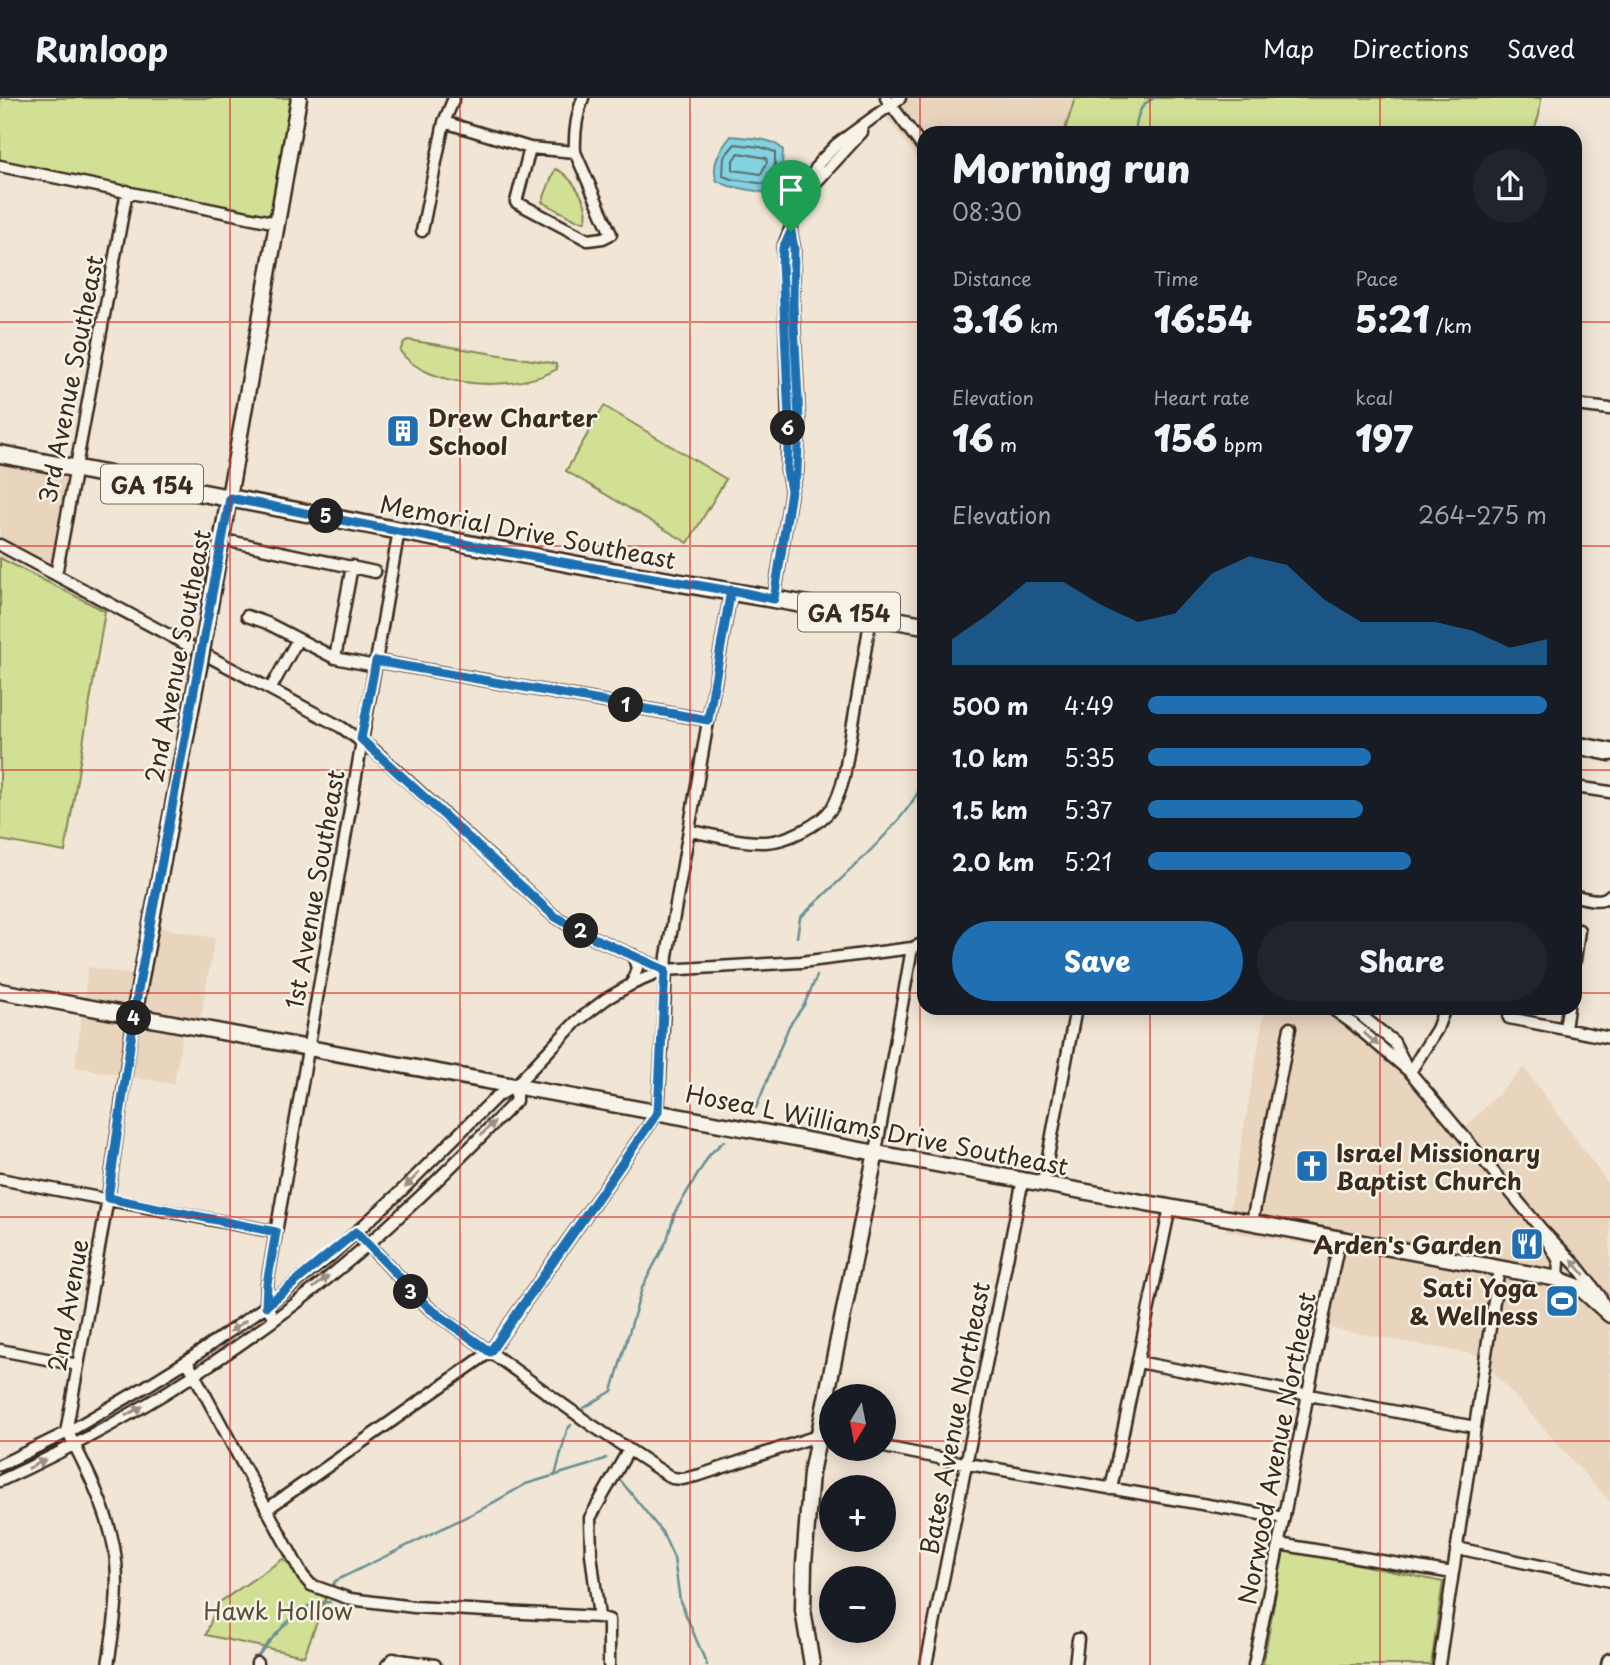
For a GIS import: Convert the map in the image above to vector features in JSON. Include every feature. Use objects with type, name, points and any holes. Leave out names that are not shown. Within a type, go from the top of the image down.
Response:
[{"type":"main road","name":"Memorial Drive Southeast","points":[[0,454],[588,567],[917,624]]},
{"type":"main road","points":[[1582,746],[1610,752]]},
{"type":"street","name":"2nd Avenue Southeast","points":[[134,1016],[230,498],[299,98]]},
{"type":"street","points":[[422,231],[444,122],[454,98]]},
{"type":"street","points":[[530,148],[516,202],[589,240],[611,234],[575,152],[576,124],[583,98]]},
{"type":"street","points":[[774,599],[791,491],[797,472],[799,418],[793,304],[794,248],[791,232],[804,196],[888,102],[900,98]]},
{"type":"street","points":[[888,102],[917,140]]},
{"type":"street","points":[[444,122],[530,148],[575,152]]},
{"type":"street","points":[[0,166],[277,223]]},
{"type":"street","name":"3rd Avenue Southeast","points":[[56,575],[127,191]]},
{"type":"street","points":[[1582,405],[1610,409]]},
{"type":"street","name":"1st Avenue Southeast","points":[[266,1306],[267,1284],[399,530]]},
{"type":"street","points":[[234,542],[375,572]]},
{"type":"street","points":[[0,545],[271,688],[361,739],[554,916],[583,933],[665,970]]},
{"type":"street","points":[[335,657],[352,566]]},
{"type":"street","points":[[267,1508],[490,1352],[658,1112],[665,970],[731,590]]},
{"type":"street","points":[[690,831],[767,842],[801,831],[831,810],[844,777],[871,615]]},
{"type":"street","points":[[247,616],[267,622],[335,657],[708,720]]},
{"type":"street","points":[[271,688],[298,639]]},
{"type":"street","points":[[1582,788],[1610,792]]},
{"type":"street","points":[[1582,897],[1600,900],[1610,895]]},
{"type":"street","points":[[0,1465],[68,1432],[187,1361],[266,1306],[398,1194],[496,1097],[516,1086],[576,1021],[632,984],[665,970],[801,962],[917,946]]},
{"type":"street","points":[[912,948],[917,949]]},
{"type":"street","points":[[835,1384],[912,948]]},
{"type":"street","points":[[632,955],[637,968],[632,984]]},
{"type":"street","name":"Hosea L Williams Drive Southeast","points":[[0,991],[1558,1279],[1579,1287],[1608,1313]]},
{"type":"street","points":[[1043,1183],[1075,1015]]},
{"type":"street","points":[[1341,1015],[1410,1072],[1542,1230],[1585,1276],[1600,1296],[1608,1313]]},
{"type":"street","points":[[1361,1015],[1394,1042],[1410,1072]]},
{"type":"street","points":[[1410,1072],[1437,1029],[1442,1015]]},
{"type":"street","points":[[1565,1029],[1567,1015]]},
{"type":"street","name":"2nd Avenue","points":[[68,1432],[108,1198],[134,1016]]},
{"type":"street","points":[[1509,1018],[1610,1038]]},
{"type":"street","points":[[1252,1222],[1290,1028]]},
{"type":"street","points":[[0,1481],[74,1444],[195,1375],[275,1318],[410,1207],[516,1101],[516,1086]]},
{"type":"street","points":[[0,1179],[276,1232]]},
{"type":"street","name":"Bates Avenue Northeast","points":[[926,1665],[1023,1179]]},
{"type":"street","points":[[1111,1489],[1170,1207]]},
{"type":"street","points":[[1542,1230],[1559,1261],[1558,1279]]},
{"type":"street","points":[[356,1232],[429,1308],[628,1451],[672,1478],[683,1479],[819,1438]]},
{"type":"street","name":"Norwood Avenue Northeast","points":[[1254,1665],[1339,1238]]},
{"type":"street","points":[[1440,1665],[1499,1268]]},
{"type":"street","points":[[266,1306],[275,1318]]},
{"type":"street","points":[[0,1350],[78,1365]]},
{"type":"street","points":[[187,1361],[303,1576],[311,1584],[350,1599],[414,1607],[599,1617],[609,1620],[609,1665]]},
{"type":"street","points":[[1138,1362],[1475,1427]]},
{"type":"street","points":[[68,1432],[88,1470],[114,1547],[115,1611],[108,1665]]},
{"type":"street","points":[[896,1449],[1284,1518]]},
{"type":"street","points":[[599,1617],[591,1554],[590,1518],[628,1451]]},
{"type":"street","points":[[812,1665],[803,1610],[804,1564],[811,1473],[819,1453]]},
{"type":"street","points":[[1279,1544],[1453,1573]]},
{"type":"street","points":[[1457,1548],[1610,1581]]},
{"type":"street","points":[[1075,1665],[1077,1639]]},
{"type":"street","points":[[387,1665],[393,1659],[400,1659],[435,1665]]},
{"type":"shaded area","points":[[896,98],[1075,98],[1066,126],[917,126],[917,159],[881,110]]},
{"type":"shaded area","points":[[0,459],[72,473],[52,579],[0,556]]},
{"type":"shaded area","points":[[151,926],[215,938],[199,1028],[184,1026],[174,1084],[75,1067],[88,967],[142,977]]},
{"type":"shaded area","points":[[1264,1015],[1331,1015],[1401,1059],[1455,1138],[1524,1068],[1610,1186],[1610,1502],[1478,1355],[1318,1326],[1334,1249],[1226,1231]]},
{"type":"green space","points":[[0,98],[291,98],[269,221],[0,162]]},
{"type":"green space","points":[[1075,98],[1541,98],[1535,126],[1066,126]]},
{"type":"green space","points":[[555,169],[567,177],[579,191],[586,208],[585,221],[576,220],[542,202]]},
{"type":"green space","points":[[408,340],[551,363],[556,364],[557,369],[540,376],[498,384],[452,380],[431,374],[413,364],[400,351]]},
{"type":"green space","points":[[604,406],[726,479],[688,543],[566,471]]},
{"type":"green space","points":[[0,558],[105,611],[65,852],[0,840]]},
{"type":"green space","points":[[1284,1549],[1443,1582],[1431,1665],[1263,1665]]},
{"type":"green space","name":"Hawk Hollow","points":[[283,1559],[326,1598],[304,1656],[206,1635],[217,1604]]},
{"type":"water","points":[[731,136],[766,140],[783,150],[782,167],[766,193],[717,181],[716,163],[720,151]]},
{"type":"waterway","points":[[1136,126],[1141,108],[1154,98]]},
{"type":"waterway","points":[[797,937],[800,918],[889,831],[917,794]]},
{"type":"waterway","points":[[756,1108],[789,1026],[804,1005],[817,976]]},
{"type":"waterway","points":[[584,1408],[612,1391],[642,1288],[667,1240],[675,1212],[710,1154],[724,1141]]},
{"type":"waterway","points":[[555,1476],[567,1430],[571,1425]]},
{"type":"waterway","points":[[332,1587],[335,1581],[482,1509],[526,1484],[606,1458]]},
{"type":"waterway","points":[[621,1481],[662,1532],[674,1558],[680,1601],[707,1665]]},
{"type":"waterway","points":[[256,1659],[274,1636],[298,1613],[315,1603],[330,1602]]},
{"type":"place","name":"Drew Charter School","points":[[403,431]]},
{"type":"place","name":"Israel Missionary Baptist Church","points":[[1312,1166]]},
{"type":"place","name":"Arden's Garden","points":[[1527,1244]]},
{"type":"place","name":"Sati Yoga & Wellness","points":[[1562,1301]]},
{"type":"route","points":[[791,232],[783,248],[782,263],[789,421],[787,470],[791,491],[774,599],[762,596],[731,590],[588,567],[230,498],[139,984],[108,1198],[276,1232],[266,1306],[356,1232],[429,1308],[490,1352],[658,1112],[665,970],[583,933],[554,916],[361,739],[376,661],[708,720],[731,590],[774,599],[786,526],[791,491],[797,472],[799,418],[793,304],[794,248],[791,232]]}]
